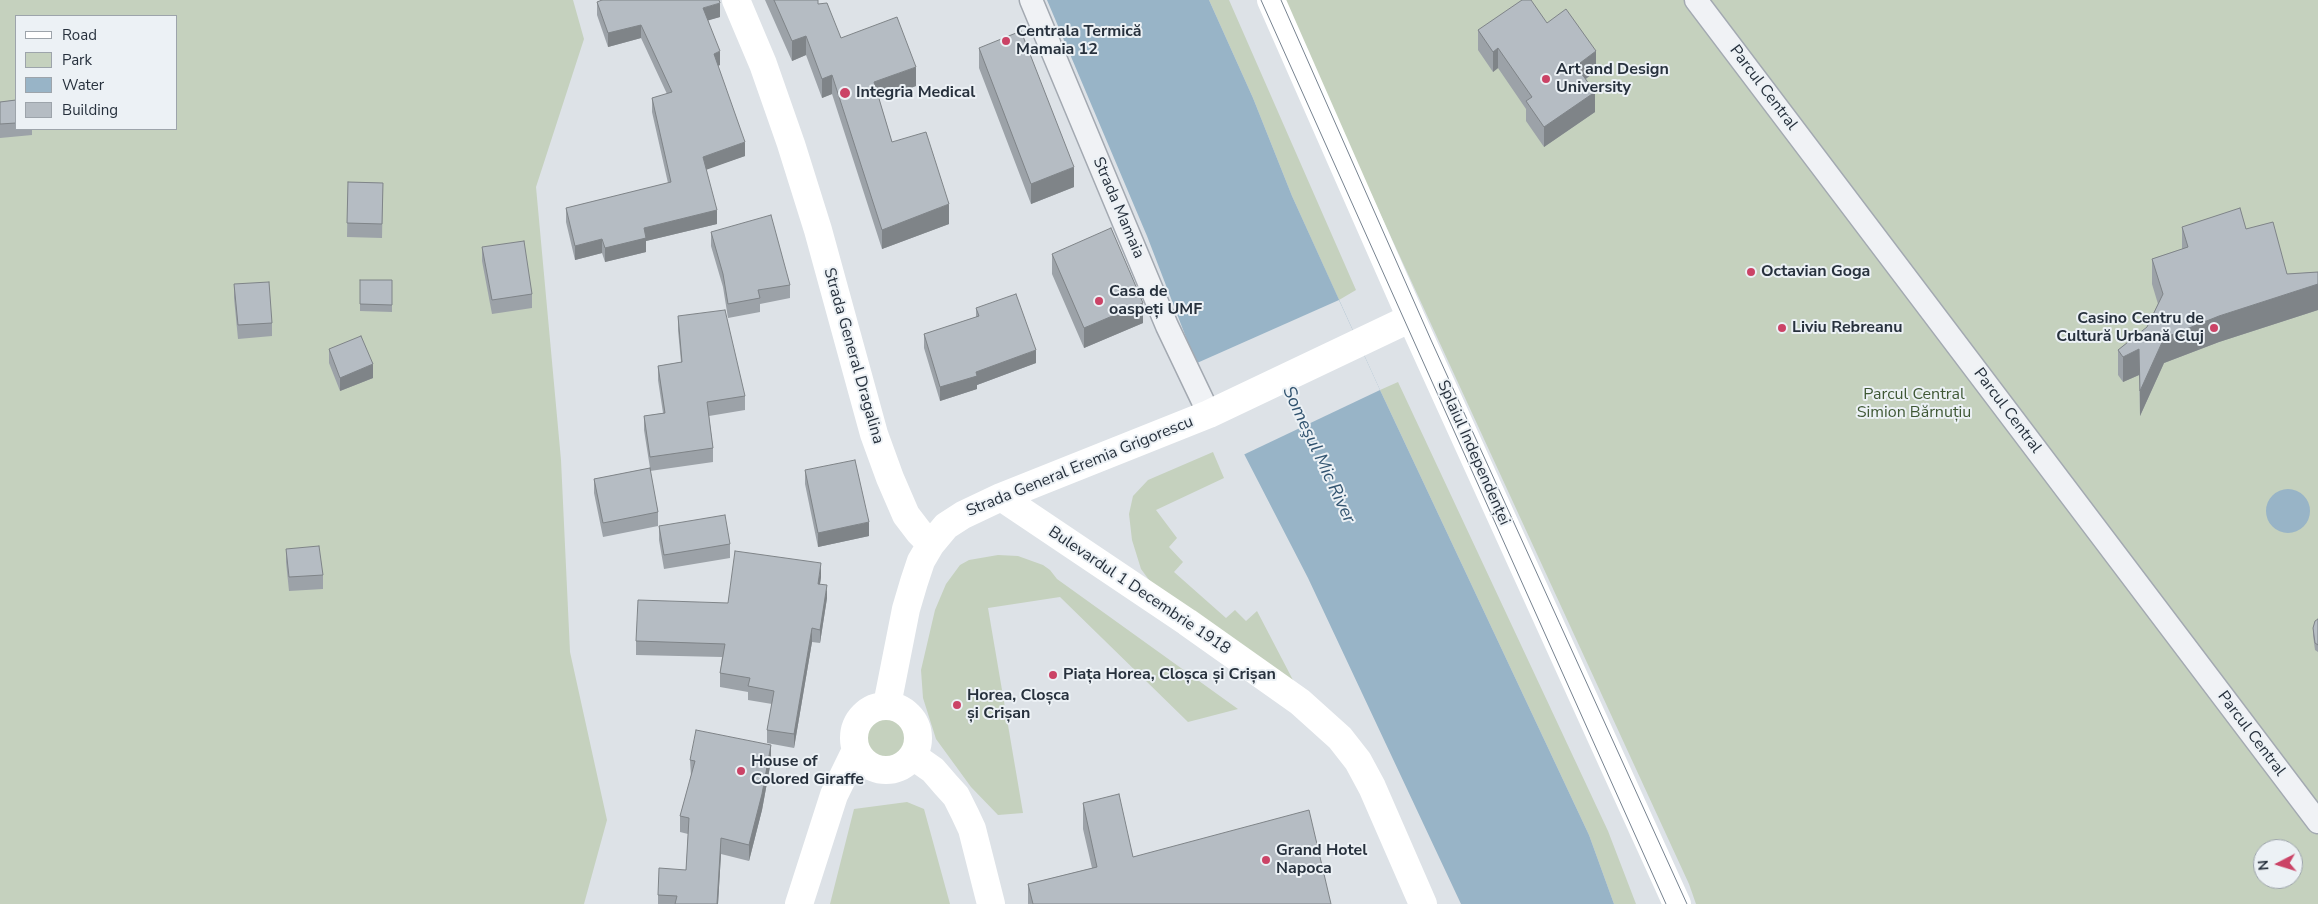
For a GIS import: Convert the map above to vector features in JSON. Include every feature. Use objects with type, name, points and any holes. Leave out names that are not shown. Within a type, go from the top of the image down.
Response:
[{"type":"main road","name":"Strada General Dragalina","points":[[736,0],[763,64],[791,144],[818,230],[874,434],[906,515],[919,532],[932,544]]},
{"type":"main road","name":"Splaiul Independenței","points":[[1271,0],[1411,318],[1677,904]]},
{"type":"main road","name":"Strada General Eremia Grigorescu","points":[[932,544],[946,526],[963,515],[1001,497],[1218,410],[1411,318]]},
{"type":"main road","name":"Bulevardul 1 Decembrie 1918","points":[[1001,497],[1187,622],[1300,702],[1340,738],[1358,761],[1372,788],[1423,904]]},
{"type":"main road","points":[[887,705],[906,608],[921,561],[932,544]]},
{"type":"main road","points":[[887,705],[898,707],[914,721],[919,741],[913,756],[903,766],[884,771],[867,764],[856,750],[854,732],[862,716],[878,706],[887,705]]},
{"type":"main road","points":[[798,904],[834,795],[856,750]]},
{"type":"main road","points":[[913,756],[933,770],[956,796],[972,830],[991,904]]},
{"type":"street","name":"Strada Mamaia","points":[[1031,0],[1168,326],[1218,410]]},
{"type":"street","name":"Parcul Central","points":[[1696,0],[2318,822]]},
{"type":"green space","points":[[0,0],[573,0],[584,39],[536,187],[561,460],[570,652],[607,820],[584,904],[0,904]]},
{"type":"green space","points":[[1209,0],[1229,0],[1356,290],[1339,300],[1292,196],[1253,98]]},
{"type":"green space","name":"Parcul Central Simion Bărnuțiu","points":[[1285,0],[2318,0],[2318,904],[1696,904],[1689,884],[1349,146]]},
{"type":"green space","points":[[1398,382],[1608,831],[1636,904],[1614,904],[1589,835],[1380,390]]},
{"type":"green space","points":[[1213,452],[1224,478],[1156,510],[1177,538],[1169,547],[1183,562],[1174,572],[1226,618],[1235,610],[1246,621],[1257,611],[1294,682],[1152,584],[1141,569],[1132,540],[1129,514],[1133,496],[1148,480]]},
{"type":"green space","points":[[998,555],[1018,556],[1043,565],[1057,579],[1238,709],[1188,722],[1060,597],[988,608],[1023,813],[998,815],[971,787],[936,739],[923,698],[921,670],[935,610],[946,584],[960,565],[969,560]]},
{"type":"green space","points":[[886,717],[898,721],[904,727],[908,739],[904,751],[898,757],[886,761],[874,757],[868,751],[864,739],[868,727],[874,721]]},
{"type":"green space","points":[[907,802],[924,809],[950,904],[830,904],[854,809]]},
{"type":"water","name":"Someşul Mic River","points":[[1047,0],[1209,0],[1253,98],[1292,196],[1380,390],[1589,835],[1614,904],[1461,904],[1308,578],[1192,353],[1147,236]]},
{"type":"water","points":[[2292,489],[2304,495],[2309,503],[2309,519],[2304,527],[2296,532],[2284,533],[2272,527],[2267,519],[2266,507],[2272,495],[2280,490]]},
{"type":"pier","points":[[1339,300],[1380,390],[1243,455],[1197,363]]},
{"type":"building","points":[[602,0],[719,0],[720,3],[703,8],[720,51],[714,54],[745,142],[703,157],[717,210],[644,228],[646,238],[605,248],[602,239],[575,246],[566,208],[671,182],[652,98],[672,92],[641,25],[608,33],[597,2]]},
{"type":"building","points":[[774,0],[818,0],[818,4],[827,3],[841,38],[897,17],[916,67],[874,82],[892,142],[926,132],[949,204],[882,230],[832,75],[822,79],[806,36],[792,41]]},
{"type":"building","name":"Art and Design University","points":[[1522,0],[1531,0],[1547,23],[1566,9],[1596,51],[1576,66],[1595,92],[1544,127],[1526,101],[1532,97],[1498,48],[1493,52],[1478,30]]},
{"type":"building","points":[[1021,31],[1074,167],[1031,184],[979,48]]},
{"type":"building","points":[[15,100],[15,123],[0,124],[0,102]]},
{"type":"building","points":[[348,182],[383,183],[382,224],[347,223]]},
{"type":"building","name":"Casino Centru de Cultură Urbană Cluj","points":[[2240,208],[2246,229],[2273,222],[2287,274],[2318,272],[2318,284],[2219,316],[2164,338],[2140,391],[2139,349],[2123,357],[2118,350],[2147,327],[2163,294],[2152,259],[2188,247],[2182,227]]},
{"type":"building","points":[[771,215],[790,285],[758,290],[760,298],[728,304],[723,274],[711,232]]},
{"type":"building","name":"Casa de oaspeți UMF","points":[[1111,228],[1143,303],[1084,328],[1052,254]]},
{"type":"building","points":[[524,241],[532,294],[492,300],[482,247]]},
{"type":"building","points":[[360,280],[392,280],[392,305],[360,304]]},
{"type":"building","points":[[269,282],[272,323],[238,325],[234,284]]},
{"type":"building","points":[[1016,294],[1036,350],[976,372],[977,376],[940,387],[924,334],[979,316],[976,308]]},
{"type":"building","points":[[725,310],[745,396],[707,402],[713,448],[650,457],[644,416],[665,413],[658,366],[682,362],[678,316]]},
{"type":"building","points":[[361,336],[373,364],[340,378],[329,349]]},
{"type":"building","points":[[855,460],[869,522],[818,533],[805,470]]},
{"type":"building","points":[[650,468],[658,512],[603,523],[594,479]]},
{"type":"building","points":[[725,515],[730,544],[664,555],[659,526]]},
{"type":"building","points":[[319,546],[323,575],[289,577],[286,549]]},
{"type":"building","points":[[735,551],[821,563],[818,584],[827,585],[820,630],[812,628],[794,734],[767,730],[774,691],[748,686],[750,678],[720,673],[725,644],[636,641],[638,600],[728,603]]},
{"type":"building","points":[[2318,619],[2318,645],[2315,643],[2313,628],[2315,621]]},
{"type":"building","points":[[696,730],[771,745],[762,794],[749,845],[721,838],[717,904],[675,904],[677,896],[658,895],[659,868],[686,870],[689,818],[680,816],[695,761],[690,760]]},
{"type":"building","name":"Grand Hotel Napoca","points":[[1119,794],[1133,857],[1309,810],[1331,904],[1033,904],[1028,884],[1097,867],[1083,803]]},
{"type":"tram line","points":[[1261,0],[1666,904]]},
{"type":"tram line","points":[[1281,0],[1431,340],[1687,904]]},
{"type":"place","name":"Centrala Termică Mamaia 12","points":[[1006,41]]},
{"type":"place","name":"Art and Design University","points":[[1546,79]]},
{"type":"place","name":"Integria Medical","points":[[845,93]]},
{"type":"place","name":"Octavian Goga","points":[[1751,272]]},
{"type":"place","name":"Casa de oaspeți UMF","points":[[1099,301]]},
{"type":"place","name":"Liviu Rebreanu","points":[[1782,328]]},
{"type":"place","name":"Casino Centru de Cultură Urbană Cluj","points":[[2214,328]]},
{"type":"place","name":"Piața Horea, Cloșca și Crișan","points":[[1053,675]]},
{"type":"place","name":"Horea, Cloșca și Crișan","points":[[957,705]]},
{"type":"place","name":"House of Colored Giraffe","points":[[741,771]]},
{"type":"place","name":"Grand Hotel Napoca","points":[[1266,860]]}]
